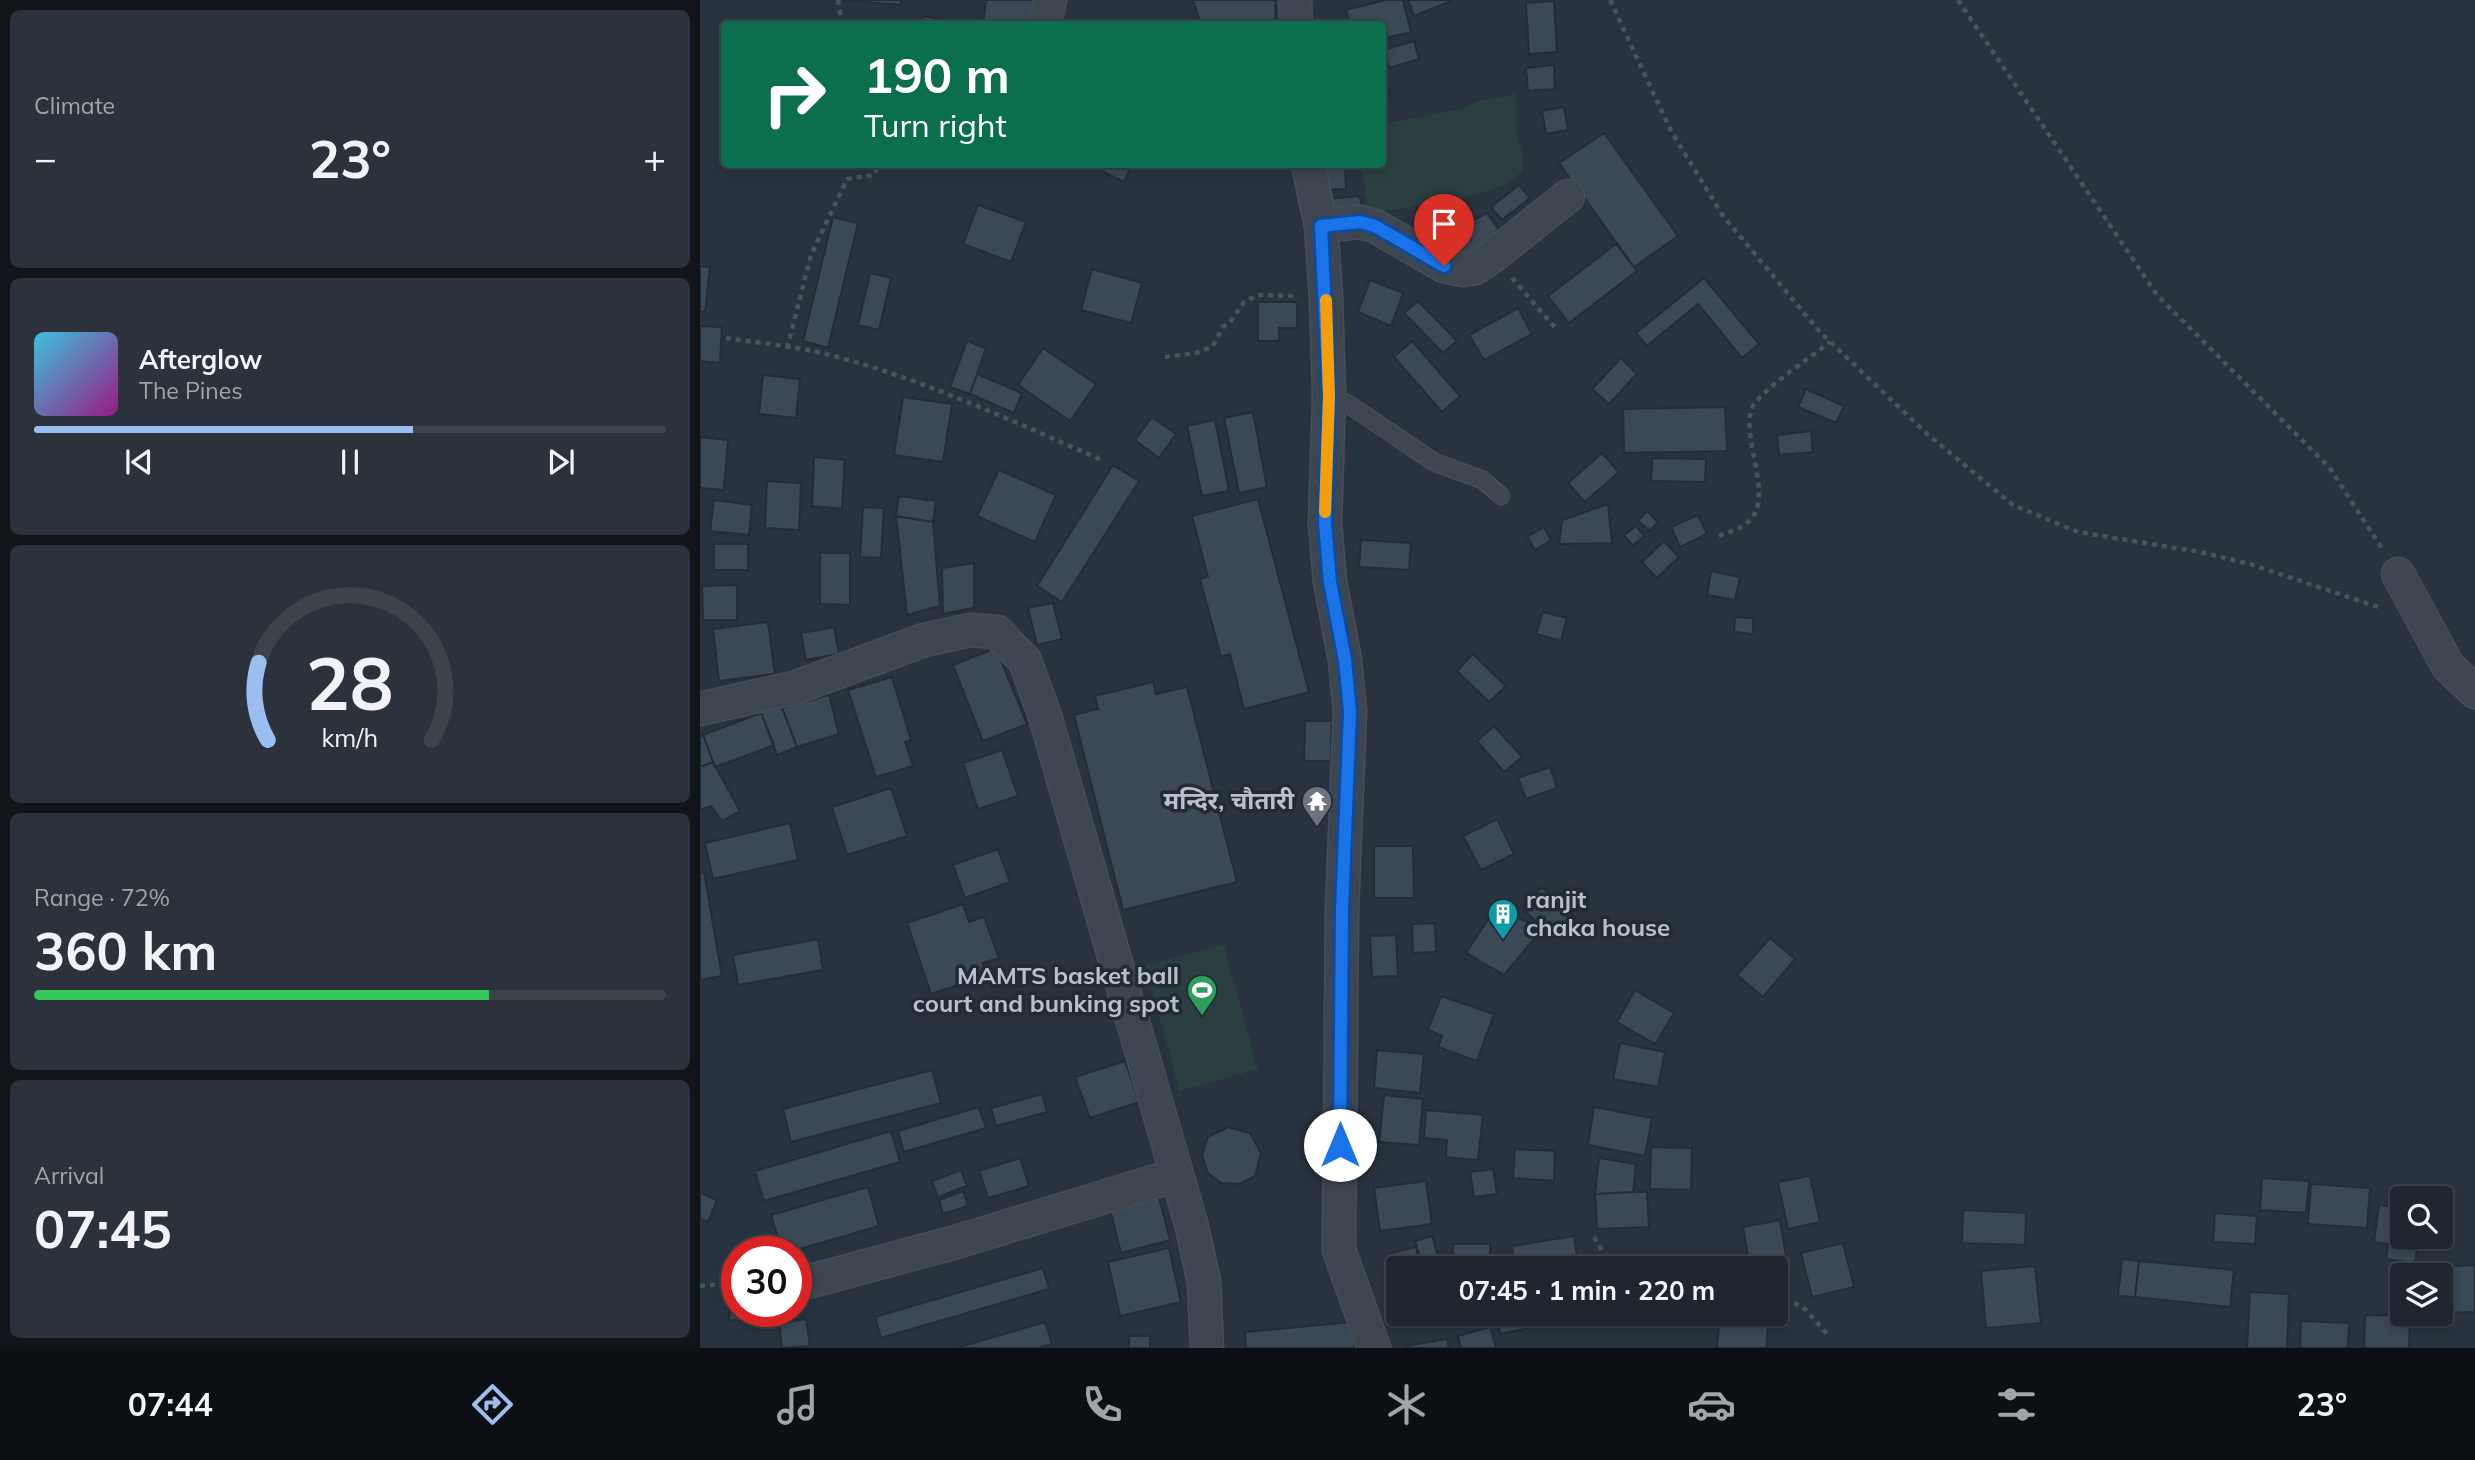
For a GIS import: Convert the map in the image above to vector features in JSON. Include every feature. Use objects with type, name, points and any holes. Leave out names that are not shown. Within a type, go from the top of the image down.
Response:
[{"type":"street","points":[[1046,21],[1050,0]]},
{"type":"street","points":[[1295,0],[1296,21]]},
{"type":"street","points":[[1309,168],[1321,226],[1326,297],[1329,396],[1325,523],[1330,582],[1345,660],[1350,712],[1342,909],[1339,1250],[1374,1348]]},
{"type":"street","points":[[1321,226],[1360,222],[1375,226],[1444,266],[1462,270],[1475,268],[1493,256],[1568,196]]},
{"type":"street","points":[[2398,574],[2448,666],[2475,692]]},
{"type":"street","points":[[700,709],[797,687],[924,640],[970,630],[997,632],[1025,661],[1045,716],[1192,1227],[1204,1282],[1207,1348]]},
{"type":"street","points":[[812,1281],[1176,1175]]},
{"type":"lane","points":[[1329,396],[1348,404],[1434,462],[1483,480],[1501,496]]},
{"type":"path","points":[[838,0],[842,21]]},
{"type":"path","points":[[1610,0],[1671,131],[1723,216],[1830,342],[1926,433],[2013,505],[2078,532],[2200,552],[2250,564],[2379,607]]},
{"type":"path","points":[[1958,0],[2157,295],[2329,467],[2398,574]]},
{"type":"path","points":[[787,348],[811,255],[848,179],[874,175],[877,168]]},
{"type":"path","points":[[1493,256],[1558,331]]},
{"type":"path","points":[[1165,357],[1196,353],[1212,347],[1224,326],[1231,321],[1244,302],[1258,295],[1326,297]]},
{"type":"path","points":[[726,338],[827,355],[903,378],[1102,460]]},
{"type":"path","points":[[1719,536],[1747,524],[1756,513],[1759,499],[1749,420],[1753,405],[1830,342]]},
{"type":"path","points":[[1594,1237],[1605,1256]]},
{"type":"path","points":[[700,1286],[721,1284]]},
{"type":"path","points":[[1788,1300],[1803,1307],[1828,1335]]},
{"type":"green space","points":[[1514,93],[1517,133],[1523,157],[1522,172],[1504,185],[1458,199],[1416,207],[1368,211],[1361,168],[1386,168],[1386,123],[1461,109],[1482,100],[1507,97]]},
{"type":"green space","name":"MAMTS basket ball court and bunking spot","points":[[1224,944],[1258,1069],[1179,1091],[1146,966]]},
{"type":"building","points":[[844,0],[901,0],[901,5]]},
{"type":"building","points":[[986,0],[1040,0],[1037,21],[983,21]]},
{"type":"building","points":[[1193,0],[1275,0],[1276,21],[1200,21]]},
{"type":"building","points":[[1385,0],[1403,0],[1411,32],[1386,38],[1386,21],[1349,21],[1346,10]]},
{"type":"building","points":[[1408,0],[1454,0],[1414,16]]},
{"type":"building","points":[[1554,1],[1557,52],[1529,54],[1526,3]]},
{"type":"building","points":[[924,16],[948,21],[923,21]]},
{"type":"building","points":[[1414,41],[1419,59],[1389,68],[1386,49]]},
{"type":"building","points":[[1554,65],[1555,89],[1528,91],[1526,68]]},
{"type":"building","points":[[1564,107],[1568,130],[1546,134],[1542,111]]},
{"type":"building","points":[[1604,133],[1678,236],[1634,267],[1559,163]]},
{"type":"building","points":[[1095,168],[1130,168],[1124,182]]},
{"type":"building","points":[[1323,168],[1345,168],[1346,189],[1324,190]]},
{"type":"building","points":[[1519,185],[1530,198],[1502,220],[1491,207]]},
{"type":"building","points":[[1360,196],[1362,211],[1328,214],[1327,199]]},
{"type":"building","points":[[978,205],[1026,222],[1011,262],[963,244]]},
{"type":"building","points":[[1487,213],[1501,233],[1457,259],[1441,237]]},
{"type":"building","points":[[833,217],[858,223],[828,348],[803,341]]},
{"type":"building","points":[[1616,244],[1637,271],[1569,323],[1548,296]]},
{"type":"building","points":[[700,266],[710,267],[705,312],[700,311]]},
{"type":"building","points":[[1092,269],[1142,283],[1131,323],[1081,310]]},
{"type":"building","points":[[870,273],[891,278],[879,330],[858,325]]},
{"type":"building","points":[[1704,278],[1759,344],[1742,358],[1698,304],[1647,346],[1636,333]]},
{"type":"building","points":[[1370,280],[1403,293],[1391,326],[1358,312]]},
{"type":"building","points":[[1418,301],[1457,341],[1443,353],[1404,313]]},
{"type":"building","points":[[1258,302],[1297,302],[1297,328],[1279,328],[1279,341],[1258,341]]},
{"type":"building","points":[[1518,308],[1532,334],[1484,360],[1469,335]]},
{"type":"building","points":[[700,326],[722,327],[720,363],[700,361]]},
{"type":"building","points":[[967,341],[986,348],[970,394],[950,387]]},
{"type":"building","points":[[1412,341],[1460,396],[1442,412],[1394,357]]},
{"type":"building","points":[[1043,348],[1096,384],[1070,421],[1018,385]]},
{"type":"building","points":[[1621,358],[1637,374],[1609,404],[1592,389]]},
{"type":"building","points":[[977,374],[1022,393],[1014,413],[970,394]]},
{"type":"building","points":[[763,375],[800,379],[796,418],[759,414]]},
{"type":"building","points":[[1806,389],[1844,406],[1836,423],[1798,407]]},
{"type":"building","points":[[903,397],[952,404],[943,462],[894,455]]},
{"type":"building","points":[[1725,407],[1727,451],[1624,453],[1623,409]]},
{"type":"building","points":[[1253,412],[1267,487],[1239,493],[1224,418]]},
{"type":"building","points":[[1152,417],[1176,434],[1159,458],[1135,440]]},
{"type":"building","points":[[1215,420],[1229,491],[1202,496],[1187,426]]},
{"type":"building","points":[[1811,431],[1813,452],[1779,455],[1777,435]]},
{"type":"building","points":[[700,437],[728,440],[724,490],[700,488]]},
{"type":"building","points":[[1602,453],[1619,472],[1585,502],[1568,483]]},
{"type":"building","points":[[814,457],[845,460],[842,509],[812,506]]},
{"type":"building","points":[[1652,458],[1706,459],[1705,482],[1651,481]]},
{"type":"building","points":[[1113,465],[1139,481],[1062,602],[1037,586]]},
{"type":"building","points":[[999,470],[1056,495],[1035,542],[977,516]]},
{"type":"building","points":[[767,481],[801,483],[799,530],[765,528]]},
{"type":"building","points":[[899,496],[936,501],[933,522],[896,516]]},
{"type":"building","points":[[1258,499],[1309,692],[1244,709],[1230,654],[1221,657],[1200,579],[1208,577],[1192,516]]},
{"type":"building","points":[[714,500],[752,505],[749,535],[710,531]]},
{"type":"building","points":[[1608,504],[1612,543],[1559,544],[1562,520]]},
{"type":"building","points":[[863,507],[884,508],[881,558],[860,557]]},
{"type":"building","points":[[1647,511],[1658,522],[1650,531],[1638,521]]},
{"type":"building","points":[[1698,515],[1707,534],[1680,547],[1671,527]]},
{"type":"building","points":[[896,516],[933,522],[940,606],[907,615]]},
{"type":"building","points":[[1636,526],[1644,536],[1633,546],[1624,535]]},
{"type":"building","points":[[1544,527],[1551,540],[1535,550],[1527,537]]},
{"type":"building","points":[[1361,540],[1411,543],[1409,570],[1359,567]]},
{"type":"building","points":[[1664,541],[1679,557],[1657,578],[1642,562]]},
{"type":"building","points":[[714,544],[748,544],[748,570],[714,570]]},
{"type":"building","points":[[820,553],[850,553],[850,605],[820,604]]},
{"type":"building","points":[[974,563],[974,608],[943,614],[942,568]]},
{"type":"building","points":[[1711,571],[1740,577],[1735,600],[1707,595]]},
{"type":"building","points":[[737,585],[737,620],[703,620],[702,586]]},
{"type":"building","points":[[1053,603],[1062,639],[1037,645],[1028,608]]},
{"type":"building","points":[[1543,612],[1567,618],[1561,641],[1536,634]]},
{"type":"building","points":[[1735,617],[1753,618],[1753,634],[1734,632]]},
{"type":"building","points":[[768,622],[775,674],[719,681],[713,629]]},
{"type":"building","points":[[834,627],[839,654],[806,660],[801,633]]},
{"type":"building","points":[[996,648],[1027,724],[983,741],[953,665]]},
{"type":"building","points":[[1473,654],[1506,686],[1489,702],[1457,671]]},
{"type":"building","points":[[892,677],[911,740],[905,742],[913,766],[876,777],[848,690]]},
{"type":"building","points":[[1153,682],[1156,694],[1187,687],[1237,882],[1123,910],[1074,715],[1098,709],[1095,696]]},
{"type":"building","points":[[829,695],[839,734],[797,747],[782,708]]},
{"type":"building","points":[[780,702],[797,747],[777,755],[760,710]]},
{"type":"building","points":[[761,713],[774,745],[715,767],[703,735]]},
{"type":"building","points":[[1305,721],[1332,721],[1331,761],[1304,761]]},
{"type":"building","points":[[1494,726],[1522,757],[1504,772],[1477,741]]},
{"type":"building","points":[[703,735],[713,762],[700,767],[700,736]]},
{"type":"building","points":[[1002,750],[1018,796],[978,809],[963,763]]},
{"type":"building","points":[[713,762],[740,811],[722,821],[711,806],[700,810],[700,767]]},
{"type":"building","points":[[1550,767],[1557,788],[1526,799],[1518,778]]},
{"type":"building","points":[[891,788],[907,836],[847,855],[832,807]]},
{"type":"building","points":[[1497,819],[1514,854],[1481,870],[1463,836]]},
{"type":"building","points":[[790,823],[798,860],[713,879],[705,843]]},
{"type":"building","points":[[1374,846],[1413,846],[1414,898],[1374,898]]},
{"type":"building","points":[[998,849],[1010,882],[965,898],[953,865]]},
{"type":"building","points":[[704,872],[722,976],[700,980],[700,873]]},
{"type":"building","points":[[1542,887],[1573,916],[1552,937],[1522,908]]},
{"type":"building","points":[[963,904],[969,922],[984,917],[999,958],[983,963],[987,975],[931,994],[907,923]]},
{"type":"building","name":"ranjit chaka house","points":[[1495,909],[1543,928],[1504,975],[1466,953]]},
{"type":"building","points":[[1435,923],[1436,952],[1413,953],[1412,924]]},
{"type":"building","points":[[1396,935],[1398,976],[1372,977],[1370,936]]},
{"type":"building","points":[[1770,938],[1795,959],[1763,997],[1737,975]]},
{"type":"building","points":[[818,939],[823,970],[738,985],[733,955]]},
{"type":"building","points":[[1635,990],[1674,1013],[1655,1044],[1617,1022]]},
{"type":"building","points":[[1441,996],[1494,1014],[1477,1061],[1438,1047],[1442,1036],[1428,1030]]},
{"type":"building","points":[[1620,1043],[1665,1052],[1658,1087],[1613,1079]]},
{"type":"building","points":[[1377,1050],[1424,1054],[1420,1093],[1374,1088]]},
{"type":"building","points":[[1125,1061],[1139,1102],[1090,1118],[1075,1077]]},
{"type":"building","points":[[932,1070],[941,1103],[791,1142],[783,1109]]},
{"type":"building","points":[[1042,1094],[1047,1112],[996,1126],[991,1108]]},
{"type":"building","points":[[1384,1095],[1423,1099],[1419,1145],[1379,1142]]},
{"type":"building","points":[[979,1107],[986,1128],[904,1152],[898,1131]]},
{"type":"building","points":[[1594,1107],[1652,1118],[1645,1156],[1588,1145]]},
{"type":"building","points":[[1426,1110],[1483,1115],[1478,1160],[1446,1157],[1447,1140],[1424,1138]]},
{"type":"building","points":[[1228,1127],[1250,1133],[1261,1153],[1255,1176],[1240,1184],[1221,1183],[1208,1173],[1202,1155],[1208,1137]]},
{"type":"building","points":[[891,1131],[900,1162],[764,1201],[755,1171]]},
{"type":"building","points":[[1651,1147],[1692,1148],[1691,1190],[1650,1189]]},
{"type":"building","points":[[1515,1149],[1555,1151],[1554,1181],[1513,1178]]},
{"type":"building","points":[[1020,1158],[1029,1186],[988,1198],[979,1171]]},
{"type":"building","points":[[1599,1158],[1636,1164],[1633,1192],[1595,1194]]},
{"type":"building","points":[[1493,1169],[1497,1194],[1474,1197],[1470,1172]]},
{"type":"building","points":[[961,1170],[967,1186],[938,1197],[932,1181]]},
{"type":"building","points":[[1810,1176],[1820,1222],[1788,1229],[1778,1182]]},
{"type":"building","points":[[2262,1178],[2309,1181],[2306,1213],[2260,1210]]},
{"type":"building","points":[[1426,1181],[1432,1224],[1380,1231],[1374,1188]]},
{"type":"building","points":[[2311,1184],[2370,1188],[2367,1228],[2308,1224]]},
{"type":"building","points":[[868,1187],[879,1226],[812,1245],[812,1236],[777,1236],[771,1215]]},
{"type":"building","points":[[963,1191],[968,1206],[943,1214],[939,1200]]},
{"type":"building","points":[[1647,1192],[1649,1227],[1597,1229],[1595,1194]]},
{"type":"building","points":[[700,1193],[717,1200],[708,1222],[700,1219]]},
{"type":"building","points":[[1158,1194],[1170,1240],[1121,1253],[1109,1206]]},
{"type":"building","points":[[2379,1205],[2390,1206],[2390,1249],[2417,1249],[2415,1263],[2386,1259],[2388,1244],[2374,1242]]},
{"type":"building","points":[[1963,1210],[2026,1213],[2025,1245],[1962,1243]]},
{"type":"building","points":[[2215,1213],[2257,1216],[2255,1244],[2213,1242]]},
{"type":"building","points":[[1780,1220],[1786,1256],[1748,1256],[1743,1227]]},
{"type":"building","points":[[1432,1236],[1438,1256],[1420,1256],[1415,1241]]},
{"type":"building","points":[[1574,1236],[1577,1256],[1513,1256],[1512,1246]]},
{"type":"building","points":[[1843,1243],[1854,1287],[1812,1297],[1801,1253]]},
{"type":"building","points":[[1453,1244],[1490,1244],[1490,1256],[1453,1256]]},
{"type":"building","points":[[1416,1247],[1418,1256],[1386,1256]]},
{"type":"building","points":[[1169,1248],[1181,1302],[1120,1316],[1108,1262]]},
{"type":"building","points":[[2122,1259],[2139,1261],[2135,1297],[2118,1296]]},
{"type":"building","points":[[2139,1261],[2234,1270],[2230,1307],[2135,1297]]},
{"type":"building","points":[[2475,1265],[2475,1312],[2453,1313],[2453,1266]]},
{"type":"building","points":[[2035,1266],[2041,1323],[1986,1328],[1981,1271]]},
{"type":"building","points":[[1043,1268],[1049,1289],[881,1338],[875,1317]]},
{"type":"building","points":[[2250,1292],[2289,1294],[2287,1348],[2247,1348]]},
{"type":"building","points":[[2365,1315],[2390,1316],[2390,1326],[2410,1326],[2409,1348],[2364,1348]]},
{"type":"building","points":[[2301,1321],[2349,1323],[2348,1348],[2300,1348]]},
{"type":"building","points":[[1045,1322],[1052,1344],[1039,1348],[956,1348]]},
{"type":"building","points":[[1352,1322],[1355,1348],[1246,1348],[1245,1332]]},
{"type":"building","points":[[1499,1326],[1539,1326],[1500,1334]]},
{"type":"building","points":[[1719,1326],[1768,1326],[1766,1348],[1717,1348]]},
{"type":"building","points":[[779,1327],[807,1327],[810,1346],[782,1348]]},
{"type":"building","points":[[1490,1327],[1496,1348],[1461,1348],[1458,1336]]},
{"type":"building","points":[[1129,1336],[1150,1336],[1150,1348],[1129,1348]]},
{"type":"building","points":[[1447,1339],[1449,1348],[1406,1348],[1406,1346]]},
{"type":"slow traffic","points":[[1325,512],[1329,396],[1326,300]]},
{"type":"place","name":"मन्दिर, चौतारी","points":[[1317,828]]},
{"type":"place","name":"ranjit chaka house","points":[[1503,941]]},
{"type":"place","name":"MAMTS basket ball court and bunking spot","points":[[1202,1017]]},
{"type":"route","points":[[1340,1145],[1342,909],[1350,712],[1345,660],[1330,582],[1325,523],[1329,396],[1321,226],[1360,222],[1375,226],[1444,266]]}]
